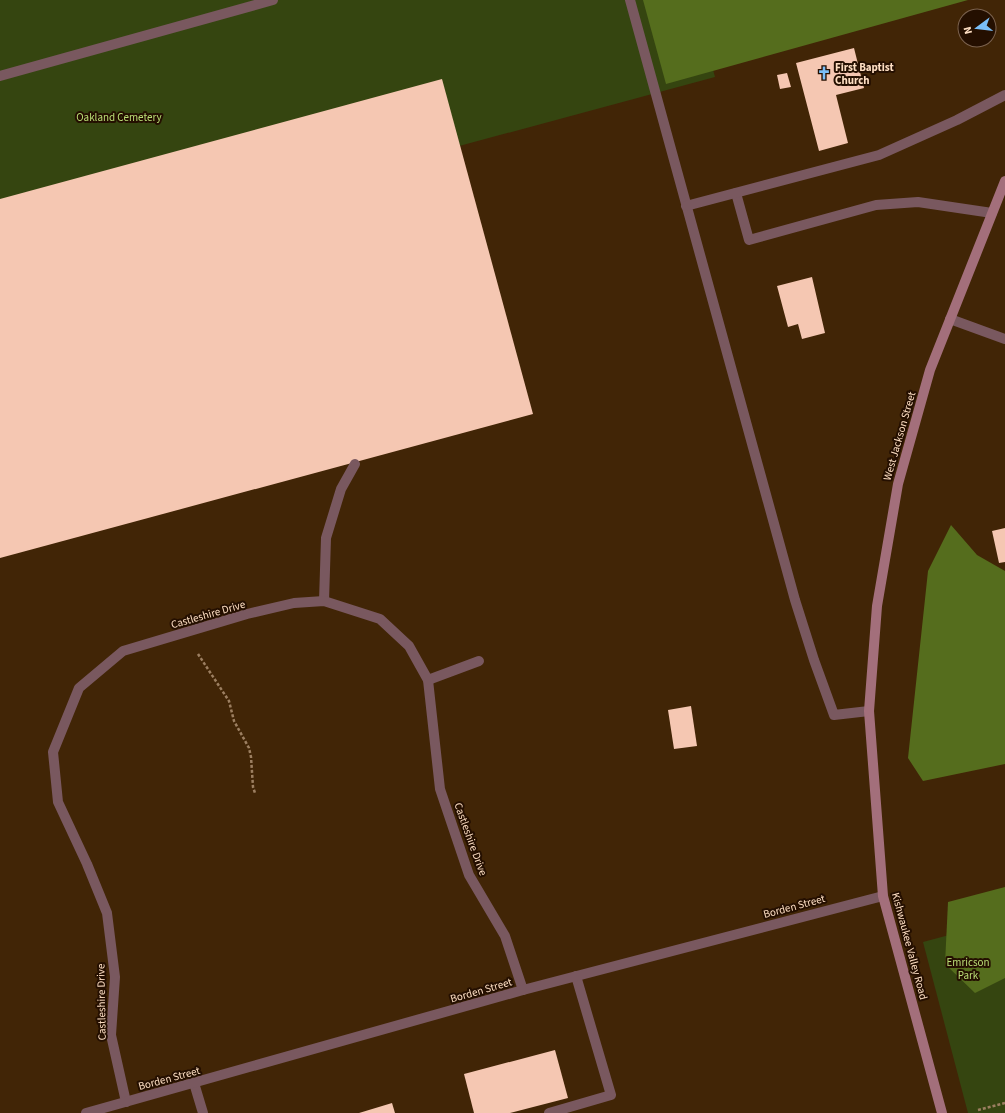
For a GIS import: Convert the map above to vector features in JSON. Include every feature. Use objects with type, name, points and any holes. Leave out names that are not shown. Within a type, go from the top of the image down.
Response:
[{"type":"street","points":[[0,76],[273,0]]},
{"type":"street","points":[[630,0],[795,600],[814,660],[834,715],[869,710]]},
{"type":"street","points":[[686,206],[879,155],[957,120],[1005,95]]},
{"type":"street","name":"West Jackson Street","points":[[869,710],[877,606],[898,484],[930,370],[1005,181]]},
{"type":"street","points":[[736,193],[749,240],[876,205],[918,202],[992,213]]},
{"type":"street","points":[[950,319],[1005,339]]},
{"type":"street","points":[[324,601],[326,538],[341,489],[355,464]]},
{"type":"street","name":"Castleshire Drive","points":[[126,1102],[111,1035],[115,977],[107,913],[87,864],[58,802],[53,752],[79,688],[123,651],[246,614],[294,603],[324,601],[380,619],[409,646],[428,680],[440,788],[469,875],[505,936],[523,990]]},
{"type":"street","points":[[428,680],[479,661]]},
{"type":"street","name":"Kishwaukee Valley Road","points":[[869,710],[883,896],[942,1113]]},
{"type":"street","name":"Borden Street","points":[[86,1113],[523,990],[883,896]]},
{"type":"street","points":[[549,1113],[611,1095],[576,976]]},
{"type":"street","points":[[194,1083],[203,1113]]},
{"type":"path","points":[[198,654],[228,701],[234,721],[249,748],[255,793]]},
{"type":"path","points":[[978,1110],[1005,1103]]},
{"type":"green space","name":"Oakland Cemetery","points":[[0,0],[694,0],[715,77],[0,270]]},
{"type":"green space","points":[[643,0],[968,0],[666,84]]},
{"type":"green space","points":[[951,525],[977,555],[1005,571],[1005,764],[923,781],[908,758],[928,571]]},
{"type":"green space","points":[[1005,887],[1005,978],[975,993],[945,964],[948,902]]},
{"type":"green space","name":"Emricson Park","points":[[1005,920],[1005,1113],[968,1113],[923,942]]},
{"type":"building","points":[[854,48],[864,88],[836,95],[848,143],[819,151],[796,63]]},
{"type":"building","points":[[787,73],[791,87],[780,89],[777,75]]},
{"type":"building","points":[[442,79],[533,414],[0,558],[0,199]]},
{"type":"building","points":[[812,277],[825,333],[802,339],[798,324],[788,327],[777,286]]},
{"type":"building","points":[[1005,528],[1005,562],[999,563],[992,531]]},
{"type":"building","points":[[691,706],[697,746],[674,749],[668,710]]},
{"type":"building","points":[[555,1050],[568,1098],[510,1113],[474,1113],[464,1074]]},
{"type":"building","points":[[392,1103],[395,1113],[359,1113]]},
{"type":"place","name":"First Baptist Church","points":[[824,73]]}]
